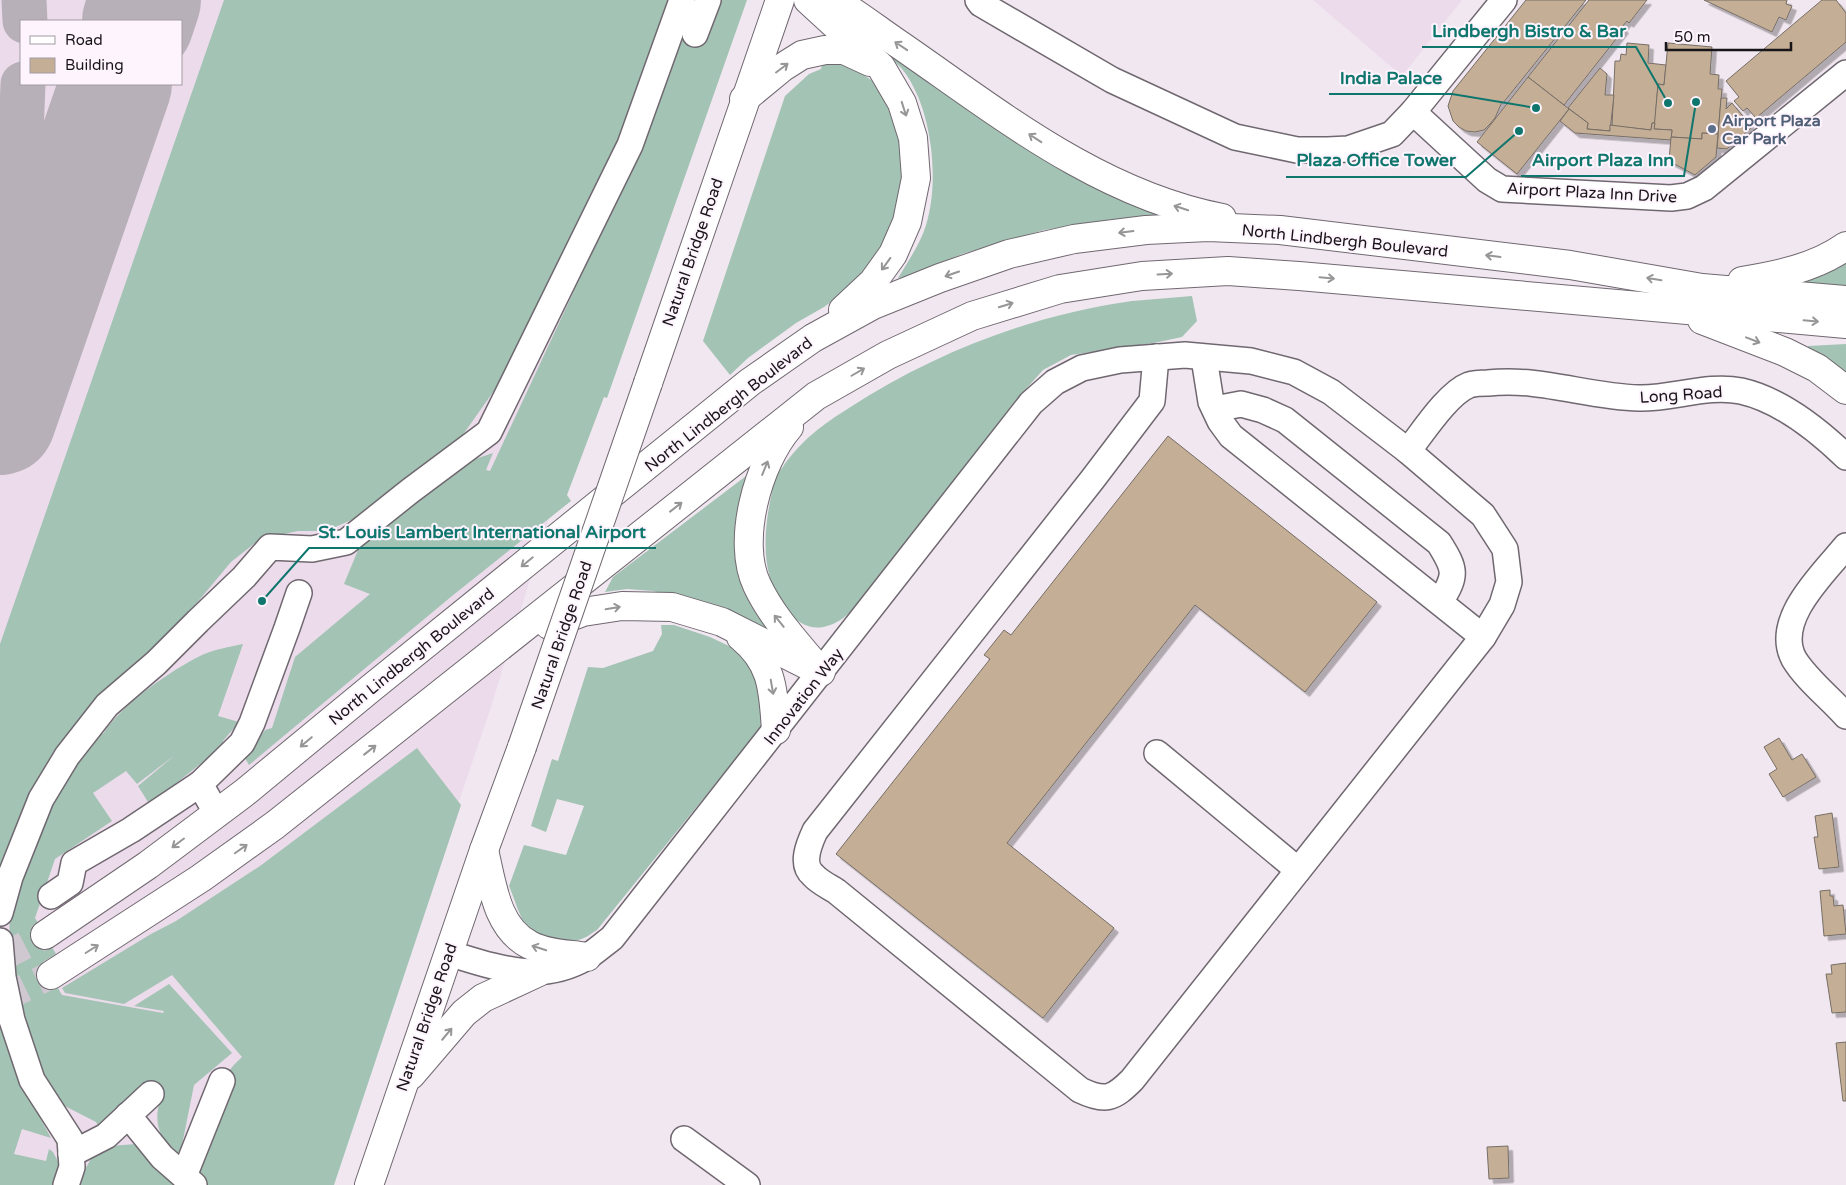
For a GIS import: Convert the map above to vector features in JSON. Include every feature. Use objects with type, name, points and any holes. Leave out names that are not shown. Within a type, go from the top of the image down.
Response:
[{"type":"main road","name":"Natural Bridge Road","points":[[369,1185],[780,0]]},
{"type":"main road","points":[[808,0],[881,67],[902,103],[913,138],[916,178],[907,222],[894,254],[873,282],[813,338]]},
{"type":"main road","points":[[834,0],[1034,138],[1084,167],[1147,197],[1201,214],[1280,230]]},
{"type":"main road","points":[[744,100],[783,67],[802,56],[825,50],[844,50],[881,67]]},
{"type":"main road","name":"North Lindbergh Boulevard","points":[[45,935],[148,865],[217,814],[750,382],[813,338],[873,304],[940,278],[1009,254],[1064,241],[1146,230],[1208,227],[1280,230],[1570,265],[1702,288],[1846,300]]},
{"type":"main road","points":[[1702,288],[1789,272],[1834,255],[1846,246]]},
{"type":"main road","points":[[51,975],[200,878],[275,825],[816,396],[888,354],[972,316],[1060,289],[1142,276],[1228,271],[1846,324]]},
{"type":"main road","points":[[1675,310],[1785,352],[1817,368],[1846,390]]},
{"type":"main road","points":[[816,396],[784,432],[769,456],[758,484],[750,520],[750,555],[756,583],[770,609],[821,672]]},
{"type":"main road","points":[[501,646],[537,629],[583,612],[622,606],[672,607],[722,622],[821,672]]},
{"type":"main road","points":[[722,622],[750,644],[764,664],[772,681],[776,730]]},
{"type":"main road","points":[[484,850],[496,900],[509,928],[529,945],[550,952],[587,957]]},
{"type":"main road","points":[[403,1084],[464,1013],[483,998],[539,972]]},
{"type":"street","points":[[0,913],[10,877],[41,799],[67,756],[107,705],[156,663],[244,577],[270,546],[312,549],[346,542],[489,432],[630,145],[682,0]]},
{"type":"street","points":[[695,34],[708,0]]},
{"type":"street","points":[[978,0],[981,4],[1112,80],[1235,137],[1297,150],[1348,150],[1392,134],[1413,112],[1504,0]]},
{"type":"street","name":"Airport Plaza Inn Drive","points":[[1413,112],[1487,180],[1502,189],[1671,198],[1687,196],[1704,188],[1846,73]]},
{"type":"street","name":"Innovation Way","points":[[448,953],[518,972],[539,972],[565,966],[587,957],[612,938],[1031,403],[1055,382],[1082,368],[1144,358],[1185,355],[1251,361],[1294,372],[1332,392],[1408,451],[1483,515],[1505,548],[1509,582],[1502,605],[1483,637],[1132,1080],[1119,1093],[1094,1097],[1080,1090],[836,891],[811,874],[806,859],[808,847],[815,831],[1092,480],[1152,401],[1144,358]]},
{"type":"street","points":[[1204,358],[1211,402],[1231,436],[1483,637]]},
{"type":"street","name":"Long Road","points":[[1408,451],[1449,399],[1470,385],[1502,381],[1542,384],[1586,393],[1640,398],[1715,390],[1740,391],[1769,400],[1802,420],[1846,457]]},
{"type":"street","points":[[1215,409],[1241,404],[1263,410],[1285,420],[1439,544],[1452,563],[1452,583],[1440,602]]},
{"type":"street","points":[[1846,546],[1797,607],[1790,623],[1789,640],[1794,658],[1805,673],[1846,716]]},
{"type":"street","points":[[51,896],[70,883],[74,864],[131,830],[200,784],[242,742],[252,723],[299,593]]},
{"type":"street","points":[[1157,752],[1298,870]]},
{"type":"street","points":[[200,784],[217,814]]},
{"type":"street","points":[[0,941],[3,977],[17,1038],[32,1080],[70,1139],[72,1167],[66,1185]]},
{"type":"street","points":[[128,1115],[162,1157],[189,1181],[222,1081]]},
{"type":"street","points":[[71,1154],[106,1136],[151,1094]]},
{"type":"street","points":[[684,1138],[747,1185]]},
{"type":"shaded area","points":[[0,0],[737,0],[556,495],[491,707],[329,1185],[0,1185]]},
{"type":"shaded area","points":[[1313,0],[1462,0],[1402,76]]},
{"type":"green space","points":[[224,0],[672,0],[635,105],[579,223],[503,378],[462,436],[356,518],[326,531],[298,531],[260,539],[231,562],[190,611],[125,681],[0,879],[0,644]]},
{"type":"green space","points":[[696,0],[747,0],[607,398],[604,397],[567,495],[571,501],[452,596],[249,765],[245,758],[265,730],[272,728],[295,657],[370,594],[344,584],[358,550],[469,461],[493,453],[486,470],[490,471],[649,130]]},
{"type":"green space","points":[[891,50],[1173,217],[1114,219],[1044,230],[962,254],[912,276],[898,278],[916,249],[924,231],[929,213],[933,170],[927,125],[921,104],[913,85],[902,69],[888,56]]},
{"type":"green space","points":[[823,61],[851,66],[874,82],[887,100],[898,124],[906,181],[884,249],[848,290],[796,323],[748,358],[730,375],[703,341],[785,96],[809,74],[821,69]]},
{"type":"green space","points":[[1846,259],[1846,286],[1803,282],[1801,280]]},
{"type":"green space","points":[[1192,296],[1197,321],[1182,337],[1071,355],[1043,370],[1017,399],[870,590],[840,621],[821,627],[810,627],[800,622],[788,611],[773,586],[766,557],[766,535],[770,502],[777,474],[798,448],[822,427],[881,388],[915,370],[984,339],[1057,316],[1094,307],[1132,301]]},
{"type":"green space","points":[[1846,344],[1846,375],[1808,349],[1808,346]]},
{"type":"green space","points":[[750,473],[741,580],[749,602],[758,617],[776,639],[709,603],[653,591],[627,589],[605,592],[613,577]]},
{"type":"green space","points":[[661,625],[674,625],[710,637],[729,646],[748,663],[762,687],[762,726],[597,930],[584,938],[571,941],[554,941],[539,937],[528,929],[525,924],[509,886],[524,845],[566,855],[584,806],[557,799],[546,832],[531,826],[552,759],[558,761],[588,667],[603,668],[653,651],[662,634]]},
{"type":"green space","points":[[243,644],[218,716],[239,722],[223,741],[224,745],[164,793],[148,802],[138,786],[175,755],[137,784],[126,771],[93,793],[112,821],[55,859],[35,918],[56,954],[43,962],[62,995],[163,1013],[164,1011],[134,1006],[169,984],[232,1053],[194,1085],[181,1150],[174,1155],[158,1126],[157,1119],[162,1093],[100,1130],[96,1122],[57,1102],[40,1065],[12,964],[16,957],[10,945],[9,910],[56,793],[99,731],[103,734],[134,700],[176,670],[207,653]]},
{"type":"green space","points":[[417,748],[461,805],[334,1185],[207,1185],[195,1175],[226,1091],[233,1088],[229,1078],[230,1071],[242,1057],[172,975],[124,1004],[65,993],[62,988],[176,921],[260,866]]},
{"type":"green space","points":[[0,1009],[19,1078],[51,1138],[22,1129],[14,1154],[46,1161],[49,1149],[53,1152],[63,1171],[58,1185],[0,1185]]},
{"type":"green space","points":[[136,1144],[178,1185],[76,1185],[92,1157],[110,1146]]},
{"type":"building","points":[[1526,0],[1586,0],[1502,102],[1495,118],[1490,124],[1484,130],[1466,131],[1453,121],[1448,106],[1453,91]]},
{"type":"building","points":[[1589,0],[1647,0],[1629,23],[1627,21],[1622,27],[1624,29],[1564,105],[1528,77]]},
{"type":"building","points":[[1704,0],[1787,0],[1786,4],[1792,6],[1786,20],[1779,17],[1772,32]]},
{"type":"building","points":[[1822,0],[1836,0],[1846,13],[1846,42],[1756,118],[1747,108],[1743,111],[1734,101],[1739,97],[1726,81]]},
{"type":"building","points":[[1627,43],[1649,45],[1648,63],[1666,65],[1664,85],[1658,84],[1655,123],[1652,123],[1651,130],[1612,126],[1615,61],[1620,61],[1621,54],[1626,55]]},
{"type":"building","points":[[1668,43],[1712,47],[1710,74],[1719,75],[1718,89],[1722,89],[1718,134],[1702,133],[1702,139],[1671,137],[1672,130],[1654,129],[1658,84],[1664,85]]},
{"type":"building","points":[[1600,68],[1607,74],[1605,95],[1614,95],[1610,131],[1587,129],[1588,123],[1568,108]]},
{"type":"building","points":[[1528,77],[1569,109],[1517,174],[1477,142]]},
{"type":"building","points":[[1721,98],[1727,98],[1726,109],[1732,103],[1752,127],[1727,149],[1717,148]]},
{"type":"building","points":[[1569,109],[1588,123],[1587,129],[1610,131],[1610,125],[1651,130],[1652,123],[1655,123],[1654,129],[1672,130],[1671,140],[1575,133],[1560,121]]},
{"type":"building","points":[[1702,133],[1718,134],[1716,157],[1695,175],[1669,161],[1671,137],[1702,139]]},
{"type":"building","points":[[1168,436],[1377,602],[1305,692],[1195,605],[1007,843],[1114,928],[1043,1018],[836,854],[990,659],[984,655],[1004,630],[1011,635]]},
{"type":"building","points":[[1779,738],[1792,760],[1802,754],[1816,777],[1783,797],[1769,774],[1777,769],[1764,747]]},
{"type":"building","points":[[1832,813],[1839,867],[1819,869],[1814,837],[1818,837],[1815,816]]},
{"type":"building","points":[[1830,890],[1834,906],[1843,905],[1846,934],[1824,936],[1820,891]]},
{"type":"building","points":[[1846,963],[1846,1012],[1832,1013],[1826,974],[1832,974],[1831,965]]},
{"type":"building","points":[[1846,1042],[1846,1101],[1843,1101],[1836,1043]]},
{"type":"building","points":[[1508,1146],[1509,1178],[1489,1179],[1487,1147]]},
{"type":"taxiway","points":[[24,0],[25,20]]},
{"type":"taxiway","points":[[0,297],[21,135],[23,85]]},
{"type":"runway","points":[[138,20],[145,0]]},
{"type":"runway","points":[[0,419],[116,85]]},
{"type":"tunnel","points":[[0,958],[45,935]]},
{"type":"tunnel","points":[[0,1000],[51,975]]},
{"type":"place","name":"Airport Plaza Inn","points":[[1696,102]]},
{"type":"place","name":"Lindbergh Bistro & Bar","points":[[1668,103]]},
{"type":"place","name":"India Palace","points":[[1536,108]]},
{"type":"place","name":"Airport Plaza Car Park","points":[[1712,129]]},
{"type":"place","name":"Plaza Office Tower","points":[[1519,131]]},
{"type":"place","name":"St. Louis Lambert International Airport","points":[[262,601]]}]
